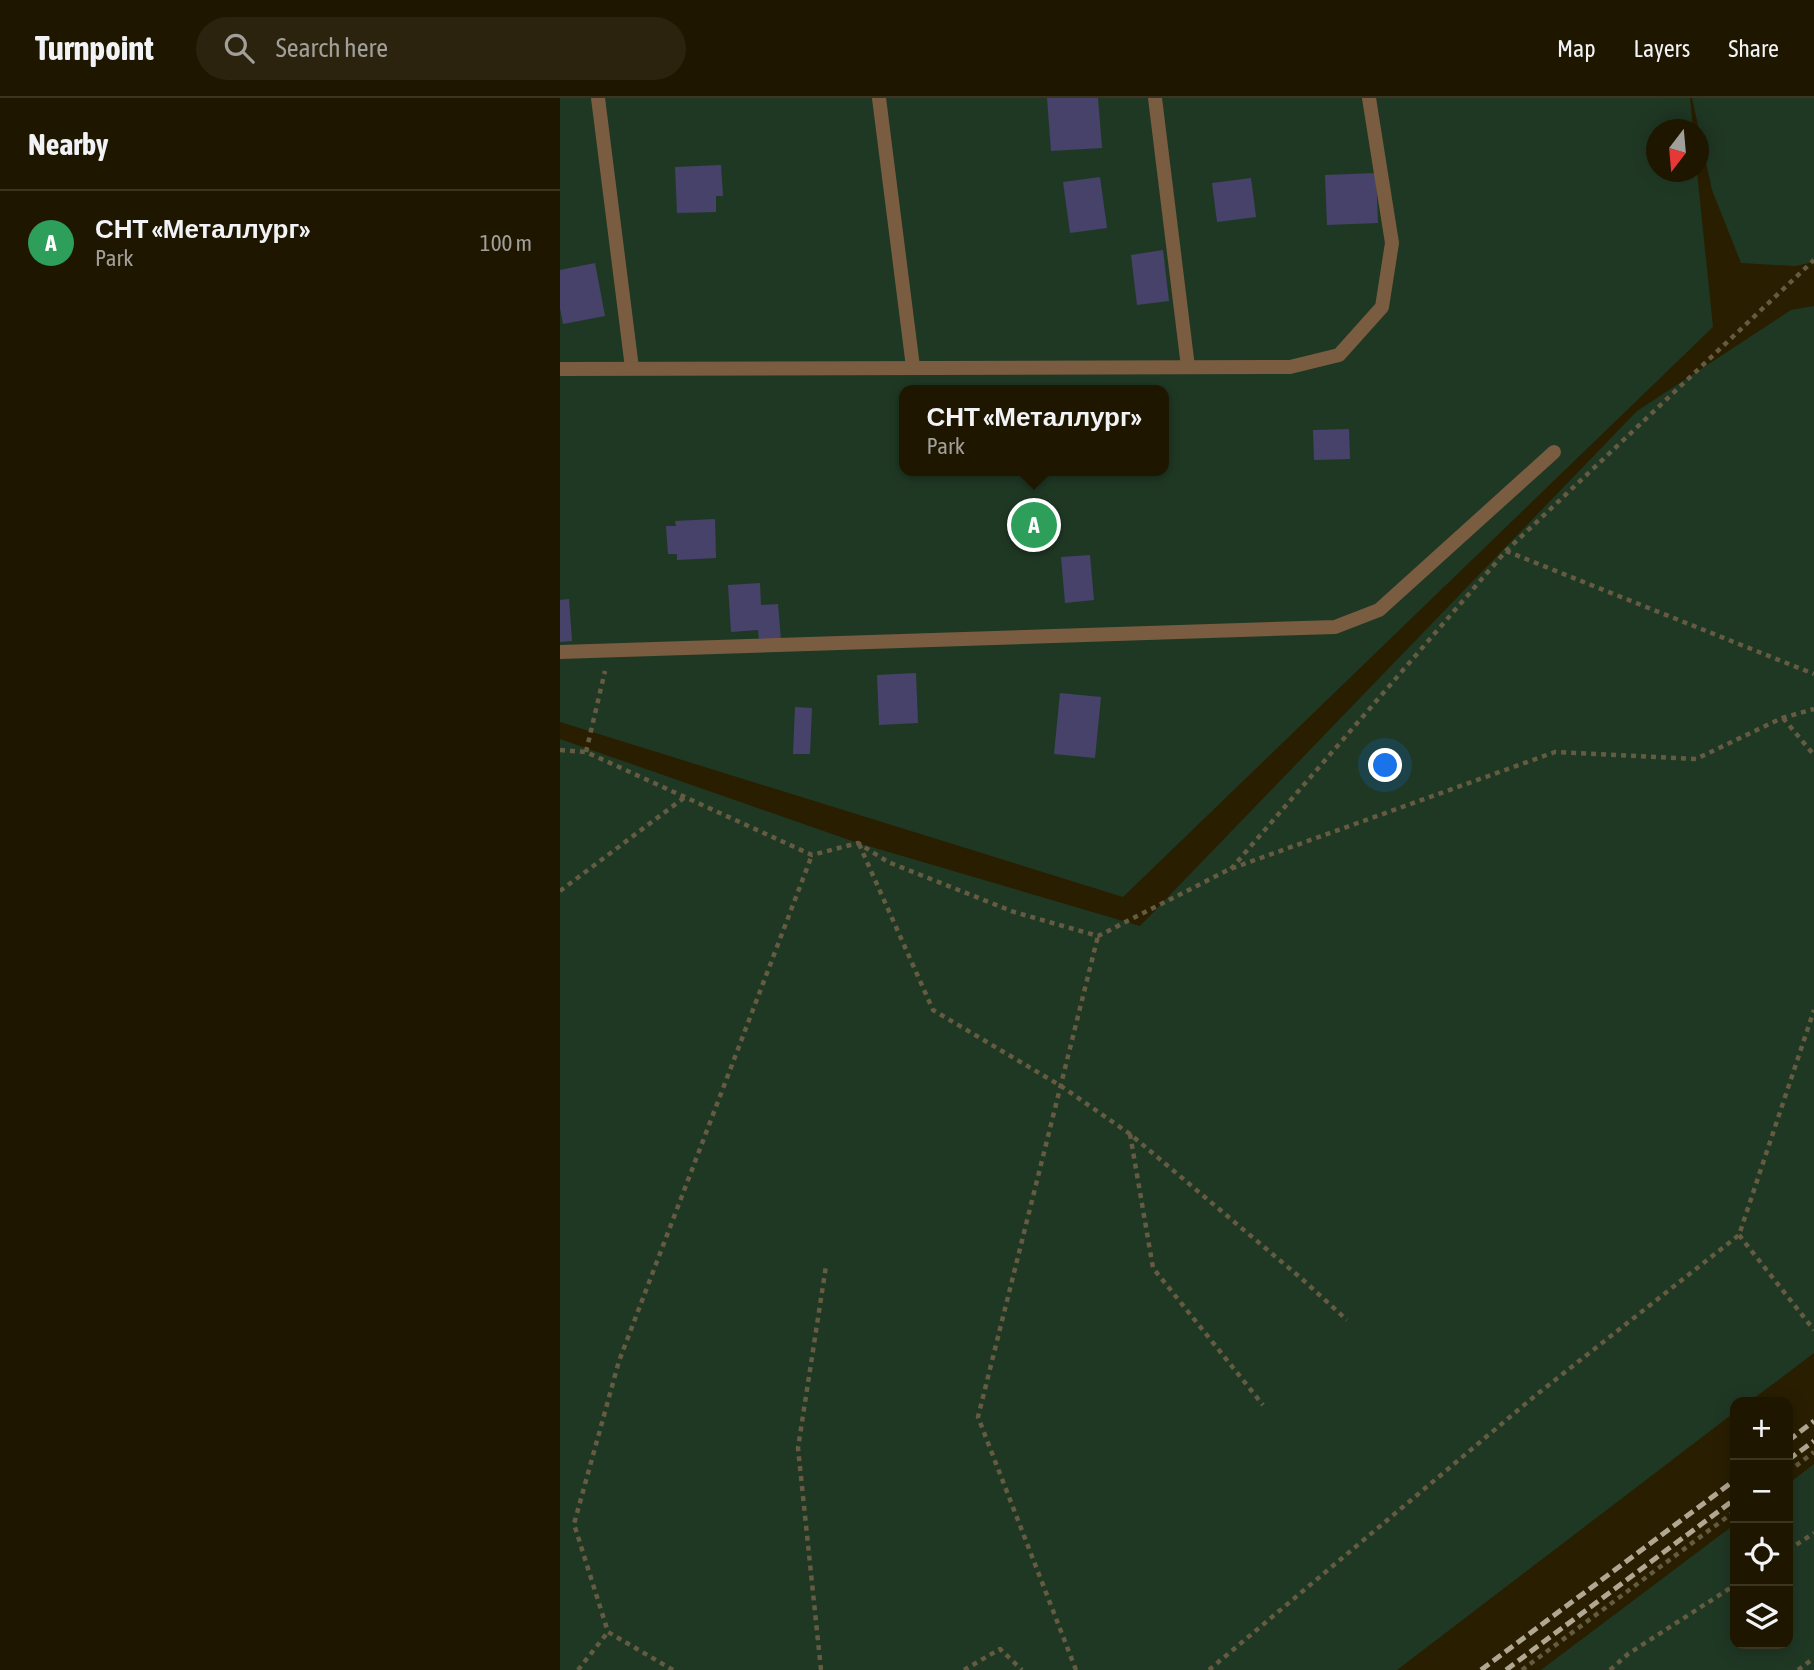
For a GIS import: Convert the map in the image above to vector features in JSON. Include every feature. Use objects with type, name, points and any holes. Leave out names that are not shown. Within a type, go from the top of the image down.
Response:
[{"type":"street","points":[[598,98],[632,368]]},
{"type":"street","points":[[879,98],[913,367]]},
{"type":"street","points":[[1155,98],[1188,367]]},
{"type":"street","points":[[560,369],[1290,367],[1339,355],[1382,307],[1392,243],[1369,98]]},
{"type":"street","points":[[560,652],[1335,627],[1379,610],[1554,452]]},
{"type":"path","points":[[1230,869],[1506,551],[1814,260]]},
{"type":"path","points":[[1506,551],[1814,674]]},
{"type":"path","points":[[586,752],[610,652]]},
{"type":"path","points":[[560,750],[586,752],[812,855],[858,843],[888,862],[1014,912],[1098,936],[1230,869],[1555,752],[1696,759],[1782,718],[1814,709]]},
{"type":"path","points":[[1782,718],[1814,755]]},
{"type":"path","points":[[560,891],[685,797]]},
{"type":"path","points":[[858,843],[933,1010],[1061,1086],[1130,1134],[1302,1279],[1347,1321]]},
{"type":"path","points":[[673,1670],[608,1632],[574,1524],[619,1361],[812,855]]},
{"type":"path","points":[[1076,1670],[978,1417],[1098,936]]},
{"type":"path","points":[[1209,1670],[1535,1395],[1739,1235],[1814,1010]]},
{"type":"path","points":[[1130,1134],[1153,1268],[1263,1405]]},
{"type":"path","points":[[1739,1235],[1814,1330]]},
{"type":"path","points":[[821,1670],[797,1448],[826,1266]]},
{"type":"path","points":[[1793,1468],[1814,1452]]},
{"type":"path","points":[[1522,1670],[1730,1515]]},
{"type":"path","points":[[1793,1547],[1814,1533]]},
{"type":"path","points":[[1610,1670],[1628,1654],[1733,1586]]},
{"type":"path","points":[[578,1670],[608,1632]]},
{"type":"path","points":[[964,1670],[1000,1649],[1022,1670]]},
{"type":"path","points":[[1798,1670],[1814,1658]]},
{"type":"green space","points":[[560,98],[1690,98],[1692,119],[1646,119],[1646,182],[1698,182],[1713,327],[1123,897],[560,722]]},
{"type":"green space","points":[[1692,98],[1814,98],[1814,262],[1795,266],[1741,263],[1712,190],[1709,176],[1709,119],[1697,119]]},
{"type":"green space","points":[[1814,306],[1814,1353],[1756,1397],[1730,1397],[1730,1416],[1397,1670],[560,1670],[560,739],[858,843],[1140,926],[1637,411],[1791,310]]},
{"type":"green space","points":[[1814,1464],[1814,1670],[1541,1670],[1730,1528],[1730,1649],[1793,1649],[1793,1480]]},
{"type":"building","points":[[1047,98],[1098,98],[1102,148],[1051,151]]},
{"type":"building","points":[[721,165],[723,196],[716,196],[716,212],[677,213],[675,167]]},
{"type":"building","points":[[1376,173],[1378,223],[1327,225],[1325,175]]},
{"type":"building","points":[[1100,177],[1107,228],[1070,233],[1063,182]]},
{"type":"building","points":[[1251,178],[1256,217],[1217,222],[1212,183]]},
{"type":"building","points":[[1163,250],[1169,301],[1137,305],[1131,255]]},
{"type":"building","points":[[595,263],[605,316],[563,324],[560,308],[560,270]]},
{"type":"building","points":[[1349,429],[1350,459],[1314,460],[1313,430]]},
{"type":"building","points":[[715,519],[716,558],[677,560],[677,554],[668,554],[666,526],[676,526],[675,521]]},
{"type":"building","points":[[1090,555],[1094,600],[1065,603],[1061,557]]},
{"type":"building","points":[[760,583],[761,605],[778,604],[781,640],[759,641],[758,630],[731,632],[728,585]]},
{"type":"building","points":[[569,599],[572,641],[560,642],[560,600]]},
{"type":"building","points":[[916,673],[918,723],[879,725],[877,675]]},
{"type":"building","points":[[1060,693],[1101,697],[1095,758],[1054,754]]},
{"type":"building","points":[[795,707],[812,708],[810,754],[793,754]]},
{"type":"railway","points":[[1793,1437],[1814,1421]]},
{"type":"railway","points":[[1793,1456],[1814,1441]]},
{"type":"railway","points":[[1481,1670],[1730,1484]]},
{"type":"railway","points":[[1506,1670],[1730,1503]]},
{"type":"place","name":"СНТ «Металлург»","points":[[1034,525]]}]
